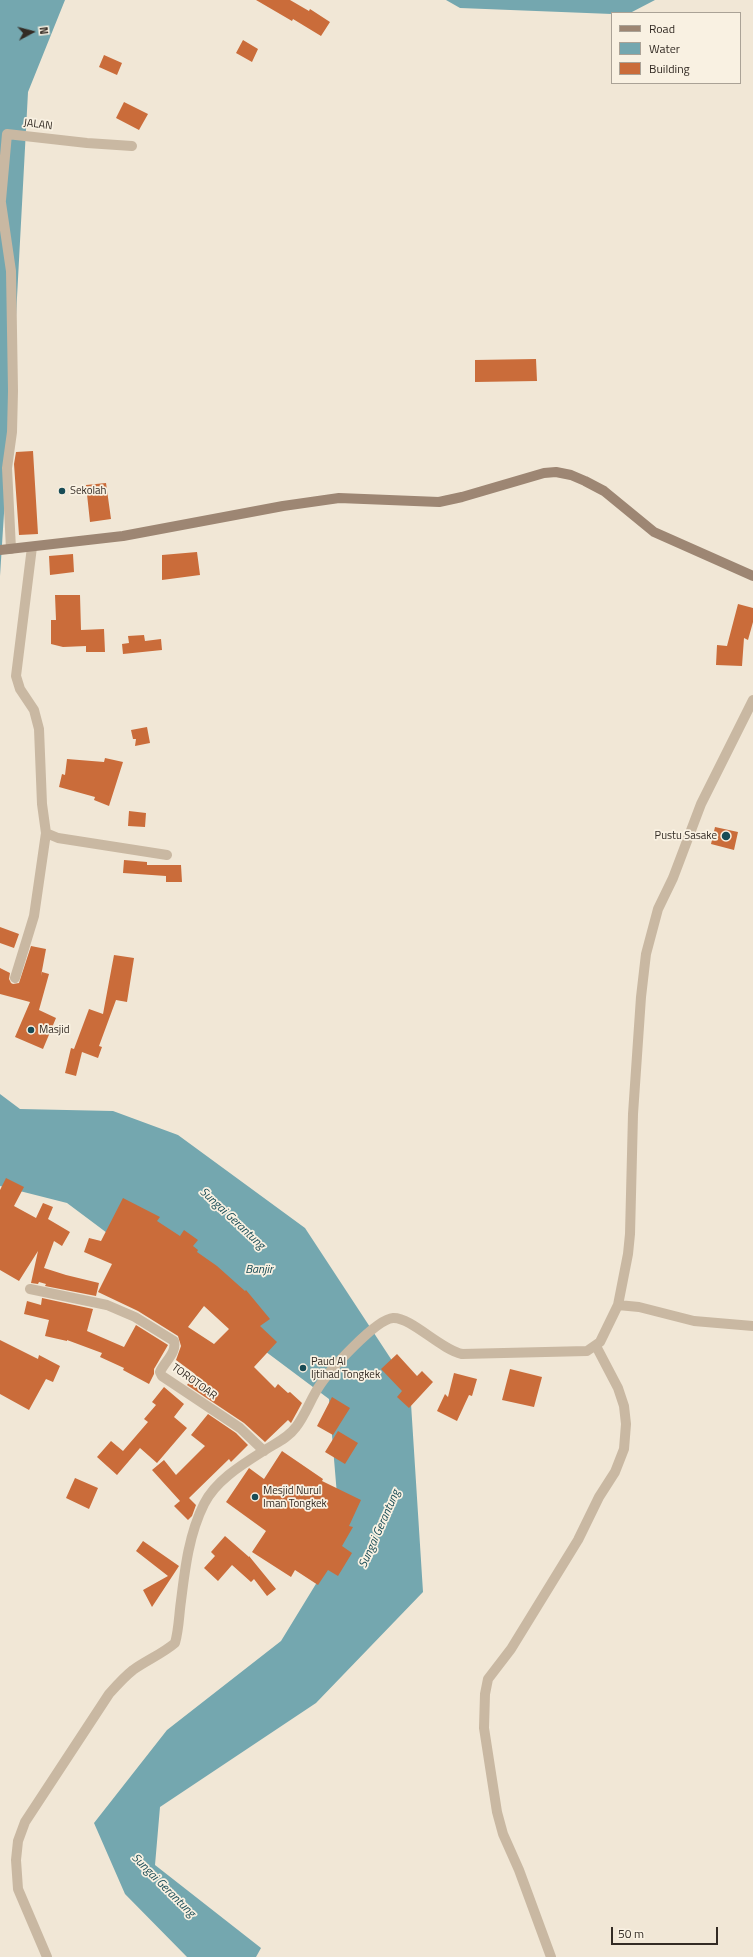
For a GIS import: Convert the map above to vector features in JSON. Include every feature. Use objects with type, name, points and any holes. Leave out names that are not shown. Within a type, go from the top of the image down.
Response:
[{"type":"street","name":"JALAN","points":[[1,198],[7,134],[87,143],[132,146]]},
{"type":"street","points":[[1,198],[11,271],[13,391],[12,432],[8,468],[7,550],[123,536],[283,506],[339,498],[439,502],[462,497],[544,473],[556,472],[571,475],[604,491],[654,532],[753,576]]},
{"type":"street","points":[[15,978],[34,916],[46,833],[42,804],[39,729],[34,710],[20,689],[16,676],[32,546]]},
{"type":"street","points":[[47,1957],[18,1889],[16,1860],[22,1830],[73,1747],[109,1694],[121,1680],[134,1670],[163,1653],[175,1643],[186,1559],[198,1518],[204,1504],[213,1490],[228,1476],[287,1437],[297,1426],[320,1384],[356,1345],[378,1324],[391,1318],[398,1318],[445,1348],[462,1354],[587,1351],[596,1346],[606,1331],[618,1305],[628,1254],[633,1114],[641,997],[646,954],[653,923],[673,878],[703,800],[753,700]]},
{"type":"street","points":[[46,833],[58,838],[167,854]]},
{"type":"street","name":"TOROTOAR","points":[[30,1289],[107,1305],[135,1317],[174,1341],[175,1346],[173,1352],[160,1372],[162,1376],[240,1428],[264,1451]]},
{"type":"street","points":[[618,1305],[639,1307],[694,1321],[753,1326]]},
{"type":"street","points":[[551,1957],[519,1870],[503,1834],[497,1812],[484,1728],[486,1686],[488,1679],[511,1649],[578,1540],[599,1497],[615,1472],[624,1449],[626,1424],[624,1406],[618,1388],[596,1346]]},
{"type":"water","points":[[0,0],[65,0],[28,92],[0,576]]},
{"type":"water","points":[[446,0],[655,0],[632,12],[611,12],[611,14],[460,8]]},
{"type":"water","name":"Banjir","points":[[0,1094],[20,1109],[113,1111],[178,1135],[305,1228],[410,1388],[423,1592],[316,1703],[160,1807],[155,1865],[261,1948],[256,1957],[187,1957],[125,1894],[94,1823],[167,1730],[281,1641],[341,1543],[329,1399],[67,1203],[0,1186]]},
{"type":"building","points":[[256,0],[290,0],[309,11],[310,9],[330,22],[321,36],[293,19],[292,21]]},
{"type":"building","points":[[243,40],[258,49],[252,62],[236,53]]},
{"type":"building","points":[[104,55],[122,63],[117,75],[99,67]]},
{"type":"building","points":[[124,102],[148,114],[139,130],[116,118]]},
{"type":"building","points":[[536,359],[537,381],[475,382],[475,360]]},
{"type":"building","points":[[33,451],[38,534],[19,535],[14,464],[16,452]]},
{"type":"building","points":[[106,483],[111,519],[90,522],[86,485]]},
{"type":"building","points":[[197,552],[200,575],[162,580],[162,555]]},
{"type":"building","points":[[73,554],[74,572],[50,575],[49,556]]},
{"type":"building","points":[[55,595],[80,595],[81,630],[104,629],[105,652],[86,652],[86,646],[63,647],[51,644],[51,620],[56,620]]},
{"type":"building","points":[[738,604],[753,608],[753,622],[748,640],[744,638],[742,666],[716,665],[717,645],[727,646]]},
{"type":"building","points":[[144,635],[145,641],[161,639],[162,650],[123,654],[122,644],[129,643],[128,636]]},
{"type":"building","points":[[147,727],[150,743],[135,746],[136,739],[133,739],[131,730]]},
{"type":"building","points":[[105,758],[123,762],[109,806],[94,800],[95,797],[59,787],[62,774],[65,775],[67,759],[104,762]]},
{"type":"building","points":[[129,811],[146,813],[145,827],[128,826]]},
{"type":"building","points":[[715,827],[738,832],[734,850],[711,844]]},
{"type":"building","points":[[124,860],[147,862],[147,865],[181,865],[182,882],[166,882],[166,876],[123,873]]},
{"type":"building","points":[[0,927],[19,934],[14,948],[0,943]]},
{"type":"building","points":[[31,946],[46,949],[41,976],[42,972],[49,974],[39,1010],[56,1018],[43,1049],[15,1037],[30,1002],[0,994],[0,968],[10,973],[9,979],[11,983],[19,983]]},
{"type":"building","points":[[114,955],[134,958],[127,1002],[116,1000],[99,1046],[102,1047],[98,1058],[82,1052],[76,1076],[65,1073],[71,1048],[74,1049],[89,1009],[103,1014]]},
{"type":"building","points":[[6,1178],[24,1187],[14,1206],[36,1218],[43,1203],[53,1207],[48,1219],[70,1232],[62,1246],[54,1241],[44,1268],[99,1283],[96,1296],[45,1286],[46,1284],[39,1282],[38,1284],[31,1283],[38,1251],[19,1281],[0,1270],[0,1190]]},
{"type":"building","points":[[123,1198],[160,1217],[157,1221],[180,1236],[184,1230],[198,1240],[193,1246],[198,1250],[197,1252],[217,1266],[245,1291],[246,1290],[270,1319],[260,1326],[277,1342],[254,1367],[275,1388],[278,1384],[302,1403],[291,1423],[288,1420],[265,1442],[244,1423],[187,1385],[195,1374],[176,1360],[181,1346],[178,1336],[138,1311],[98,1292],[112,1264],[84,1252],[89,1238],[101,1241]],"holes":[[[204,1306],[229,1329],[214,1344],[188,1327]]]},
{"type":"building","points":[[42,1298],[93,1309],[87,1331],[124,1347],[136,1325],[168,1345],[154,1369],[154,1374],[149,1384],[123,1370],[124,1368],[100,1357],[102,1353],[67,1340],[45,1336],[49,1320],[24,1314],[27,1301],[41,1305]]},
{"type":"building","points":[[0,1340],[38,1359],[39,1355],[60,1366],[53,1382],[46,1379],[29,1410],[0,1394]]},
{"type":"building","points":[[397,1354],[417,1376],[422,1371],[433,1382],[409,1408],[397,1397],[402,1391],[381,1369]]},
{"type":"building","points":[[510,1369],[542,1377],[534,1407],[502,1400]]},
{"type":"building","points":[[454,1373],[477,1379],[472,1396],[469,1395],[457,1421],[437,1411],[445,1394],[448,1397]]},
{"type":"building","points":[[164,1387],[184,1404],[174,1417],[187,1428],[157,1463],[140,1448],[117,1475],[97,1457],[111,1441],[123,1451],[148,1422],[144,1419],[156,1405],[152,1402]]},
{"type":"building","points":[[332,1397],[350,1408],[333,1435],[317,1426]]},
{"type":"building","points":[[208,1414],[236,1433],[248,1445],[231,1462],[229,1459],[189,1498],[196,1505],[192,1516],[188,1520],[174,1506],[180,1501],[152,1470],[164,1460],[176,1475],[205,1446],[191,1435]]},
{"type":"building","points":[[338,1431],[358,1443],[345,1464],[325,1452]]},
{"type":"building","points":[[282,1451],[323,1479],[322,1481],[361,1500],[349,1526],[353,1527],[342,1546],[352,1553],[338,1576],[328,1570],[318,1585],[295,1570],[291,1577],[252,1552],[266,1531],[226,1502],[249,1468],[264,1479]]},
{"type":"building","points":[[75,1478],[98,1488],[89,1509],[66,1498]]},
{"type":"building","points":[[225,1536],[249,1556],[276,1589],[267,1596],[254,1579],[251,1582],[232,1565],[218,1581],[204,1568],[215,1556],[211,1552]]},
{"type":"building","points":[[143,1541],[179,1566],[152,1607],[143,1590],[168,1576],[136,1551]]},
{"type":"place","name":"Sekolah","points":[[62,491]]},
{"type":"place","name":"Pustu Sasake","points":[[726,836]]},
{"type":"place","name":"Masjid","points":[[31,1030]]},
{"type":"place","name":"Paud Al Ijtihad Tongkek","points":[[303,1368]]},
{"type":"place","name":"Mesjid Nurul Iman Tongkek","points":[[255,1497]]},
{"type":"water label","name":"Sungai Gerantung","points":[[232,1219]]},
{"type":"water label","name":"Sungai Gerantung","points":[[380,1529]]},
{"type":"water label","name":"Sungai Gerantung","points":[[163,1886]]}]
